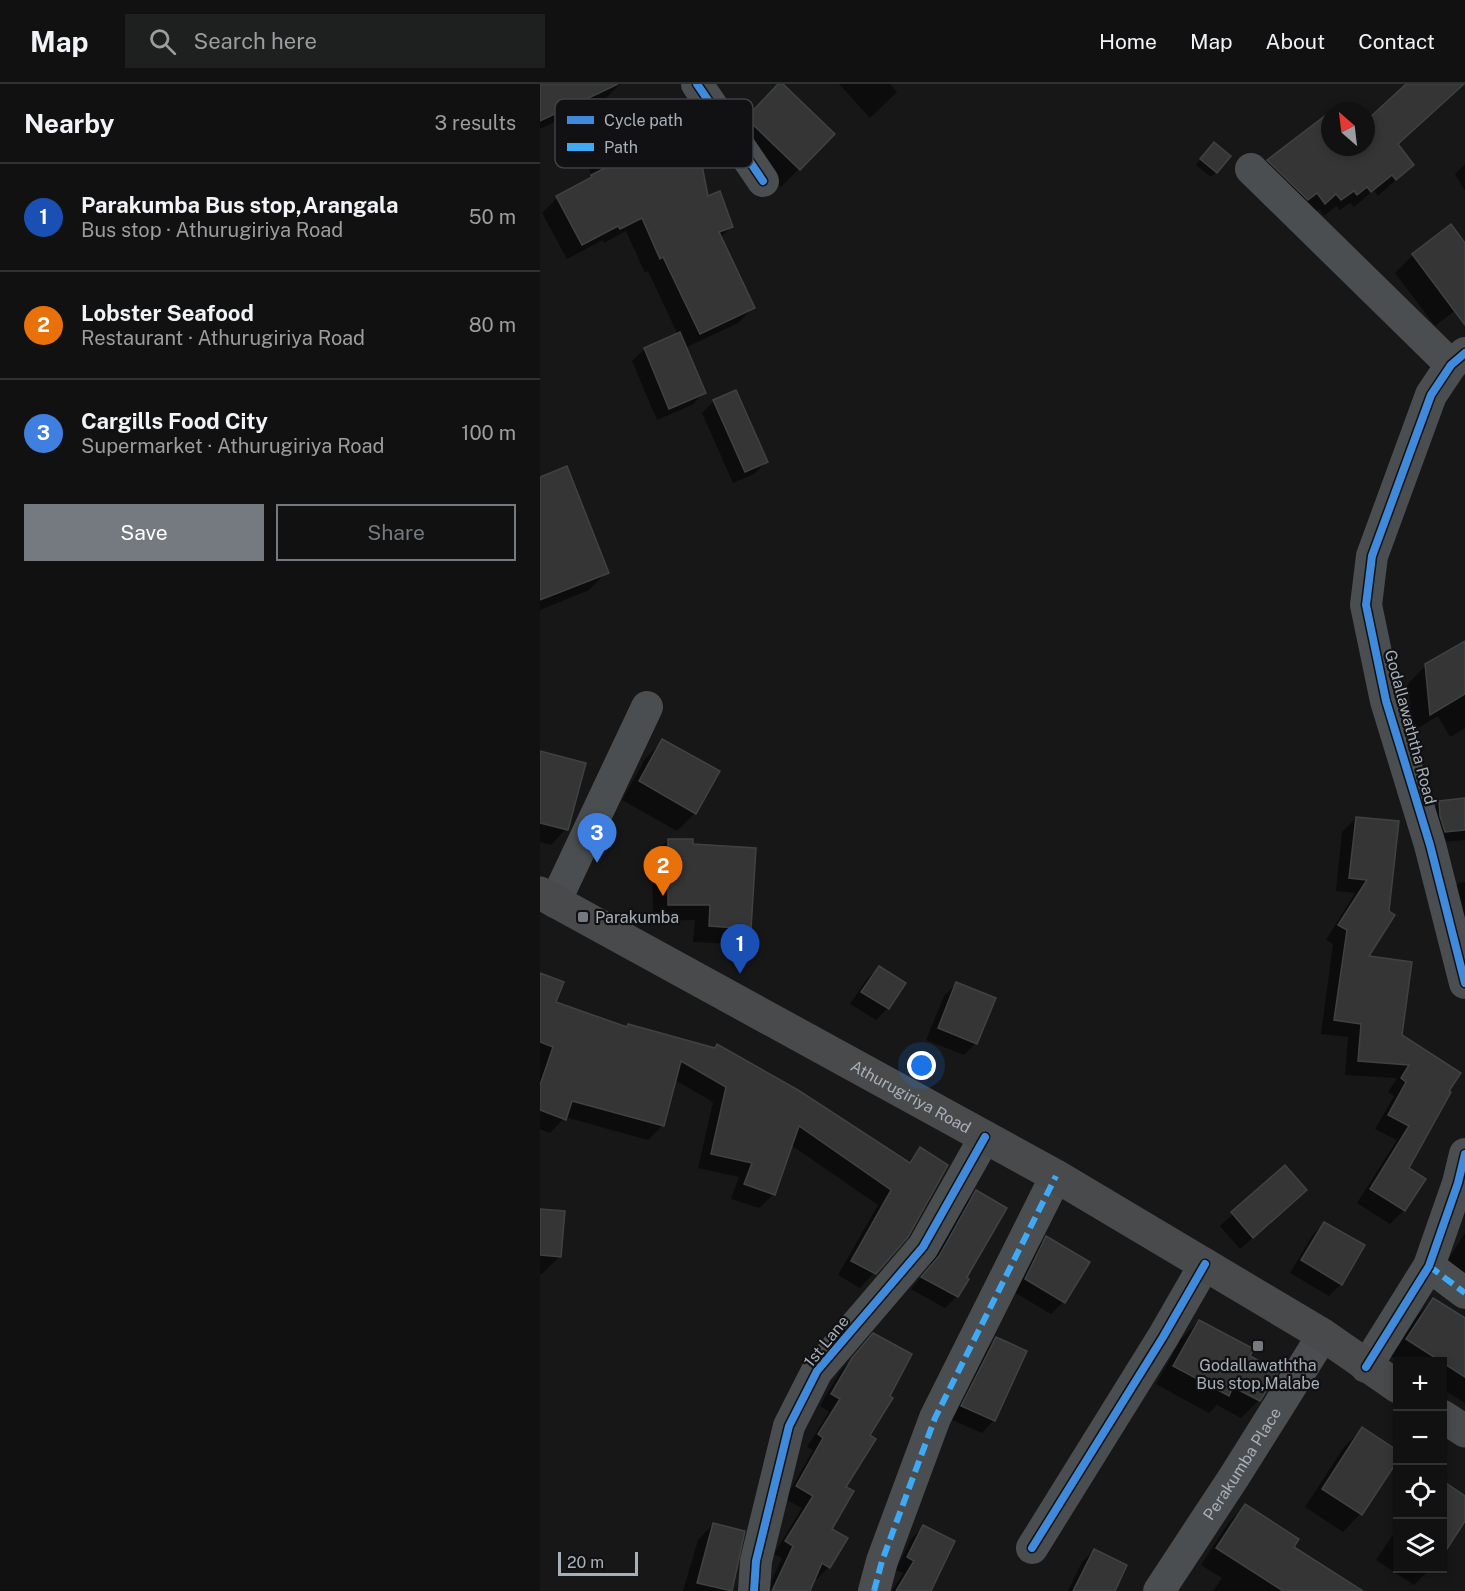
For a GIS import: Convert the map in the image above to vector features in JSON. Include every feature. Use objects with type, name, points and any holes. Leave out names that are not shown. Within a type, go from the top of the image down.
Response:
[{"type":"main road","name":"Athurugiriya Road","points":[[548,898],[1056,1176],[1323,1335],[1393,1384]]},
{"type":"main road","points":[[1447,1419],[1465,1431]]},
{"type":"street","points":[[697,84],[707,99]]},
{"type":"street","points":[[753,166],[763,181]]},
{"type":"street","points":[[1251,169],[1458,359]]},
{"type":"street","name":"Godallawaththa Road","points":[[1458,359],[1431,395],[1372,556],[1366,605],[1386,701],[1430,845],[1465,983]]},
{"type":"street","points":[[548,898],[647,706]]},
{"type":"street","name":"1st Lane","points":[[754,1591],[756,1561],[789,1426],[817,1371],[923,1246],[985,1137]]},
{"type":"street","points":[[1366,1367],[1429,1266],[1458,1183],[1465,1154]]},
{"type":"street","points":[[874,1591],[882,1561],[935,1418],[1056,1176]]},
{"type":"street","points":[[1032,1548],[1163,1337],[1205,1264]]},
{"type":"street","points":[[1429,1266],[1465,1293]]},
{"type":"street","name":"Perakumba Place","points":[[1159,1591],[1234,1478],[1323,1335]]},
{"type":"building","points":[[540,84],[618,84],[586,99],[555,99],[555,114],[540,121]]},
{"type":"building","points":[[778,84],[783,84],[835,134],[800,170],[753,125],[753,111]]},
{"type":"building","points":[[1406,84],[1464,84],[1398,144],[1414,165],[1396,180],[1392,175],[1371,192],[1367,187],[1357,195],[1354,191],[1341,200],[1336,194],[1325,204],[1317,193],[1308,200],[1267,160],[1321,119],[1321,156],[1375,156],[1375,113]]},
{"type":"building","points":[[1214,142],[1231,156],[1217,173],[1200,159]]},
{"type":"building","points":[[605,168],[703,168],[708,196],[720,191],[733,227],[719,232],[755,308],[700,334],[663,257],[660,259],[642,218],[620,229],[618,226],[582,245],[556,196],[592,177],[591,175]]},
{"type":"building","points":[[1451,224],[1465,243],[1465,325],[1412,254]]},
{"type":"building","points":[[680,332],[706,393],[669,409],[644,348]]},
{"type":"building","points":[[736,390],[768,462],[745,472],[713,400]]},
{"type":"building","points":[[567,466],[609,573],[540,600],[540,477]]},
{"type":"building","points":[[1465,641],[1465,694],[1430,715],[1425,664]]},
{"type":"building","points":[[662,739],[720,771],[696,814],[639,781]]},
{"type":"building","points":[[540,751],[586,763],[568,830],[540,823]]},
{"type":"building","points":[[1465,798],[1465,830],[1445,832],[1440,816],[1439,801]]},
{"type":"building","points":[[1356,817],[1399,821],[1389,911],[1395,915],[1369,956],[1412,962],[1402,1035],[1461,1073],[1449,1091],[1451,1092],[1409,1168],[1426,1179],[1405,1211],[1370,1189],[1409,1126],[1388,1115],[1406,1082],[1401,1078],[1409,1065],[1358,1061],[1361,1024],[1334,1020],[1347,930],[1338,925],[1367,880],[1349,878]]},
{"type":"building","points":[[668,839],[693,839],[693,844],[756,848],[751,929],[709,926],[710,905],[668,905]]},
{"type":"building","points":[[879,966],[906,983],[889,1009],[861,992]]},
{"type":"building","points":[[540,973],[564,982],[556,1002],[627,1027],[628,1024],[715,1048],[717,1044],[798,1090],[910,1163],[920,1147],[948,1165],[908,1237],[876,1274],[851,1261],[891,1190],[799,1126],[775,1195],[744,1184],[752,1163],[711,1154],[726,1087],[681,1061],[664,1126],[572,1101],[566,1120],[540,1110],[540,1085],[553,1047],[540,1042]]},
{"type":"building","points":[[956,982],[996,998],[977,1044],[938,1028]]},
{"type":"building","points":[[1285,1165],[1307,1190],[1253,1238],[1231,1212]]},
{"type":"building","points":[[976,1190],[1007,1208],[958,1297],[921,1277],[939,1256]]},
{"type":"building","points":[[540,1209],[565,1211],[561,1257],[540,1255]]},
{"type":"building","points":[[1324,1222],[1365,1245],[1342,1285],[1301,1260]]},
{"type":"building","points":[[1046,1236],[1090,1262],[1065,1303],[1025,1279]]},
{"type":"building","points":[[1433,1298],[1465,1318],[1465,1377],[1447,1365],[1447,1357],[1434,1357],[1406,1339]]},
{"type":"building","points":[[1199,1320],[1254,1349],[1250,1356],[1279,1371],[1260,1401],[1233,1387],[1229,1396],[1173,1366]]},
{"type":"building","points":[[873,1333],[912,1354],[890,1396],[893,1398],[870,1435],[876,1439],[846,1487],[854,1491],[832,1529],[848,1538],[830,1568],[822,1563],[810,1591],[772,1591],[793,1546],[785,1541],[813,1496],[796,1486],[823,1438],[818,1434],[840,1399],[831,1394],[852,1358]]},
{"type":"building","points":[[996,1337],[1027,1351],[995,1421],[961,1406]]},
{"type":"building","points":[[1362,1427],[1393,1448],[1393,1468],[1362,1515],[1322,1489]]},
{"type":"building","points":[[1447,1484],[1465,1496],[1465,1521],[1447,1549]]},
{"type":"building","points":[[1245,1504],[1299,1539],[1294,1547],[1363,1591],[1283,1591],[1216,1548]]},
{"type":"building","points":[[713,1523],[745,1531],[732,1591],[697,1583]]},
{"type":"building","points":[[923,1525],[955,1541],[931,1591],[896,1591],[914,1561],[907,1557]]},
{"type":"building","points":[[1094,1549],[1127,1565],[1115,1591],[1073,1591]]},
{"type":"marked path","points":[[874,1591],[882,1561],[935,1418],[1056,1176]]},
{"type":"marked path","points":[[1429,1266],[1465,1293]]},
{"type":"cycle path","points":[[697,84],[707,99]]},
{"type":"cycle path","points":[[753,166],[763,181]]},
{"type":"cycle path","points":[[1465,353],[1451,365],[1431,395],[1372,556],[1366,605],[1386,701],[1430,845],[1465,983]]},
{"type":"cycle path","points":[[754,1591],[756,1561],[789,1426],[817,1371],[923,1247],[985,1137]]},
{"type":"cycle path","points":[[1366,1367],[1429,1266],[1458,1183],[1465,1154]]},
{"type":"cycle path","points":[[1032,1548],[1163,1337],[1205,1264]]},
{"type":"place","name":"Cargills Food City","points":[[597,863]]},
{"type":"place","name":"Lobster Seafood","points":[[663,896]]},
{"type":"place","name":"Parakumba","points":[[583,917]]},
{"type":"place","name":"Parakumba Bus stop,Arangala","points":[[740,974]]},
{"type":"place","name":"Godallawaththa Bus stop,Malabe","points":[[1258,1346]]}]
